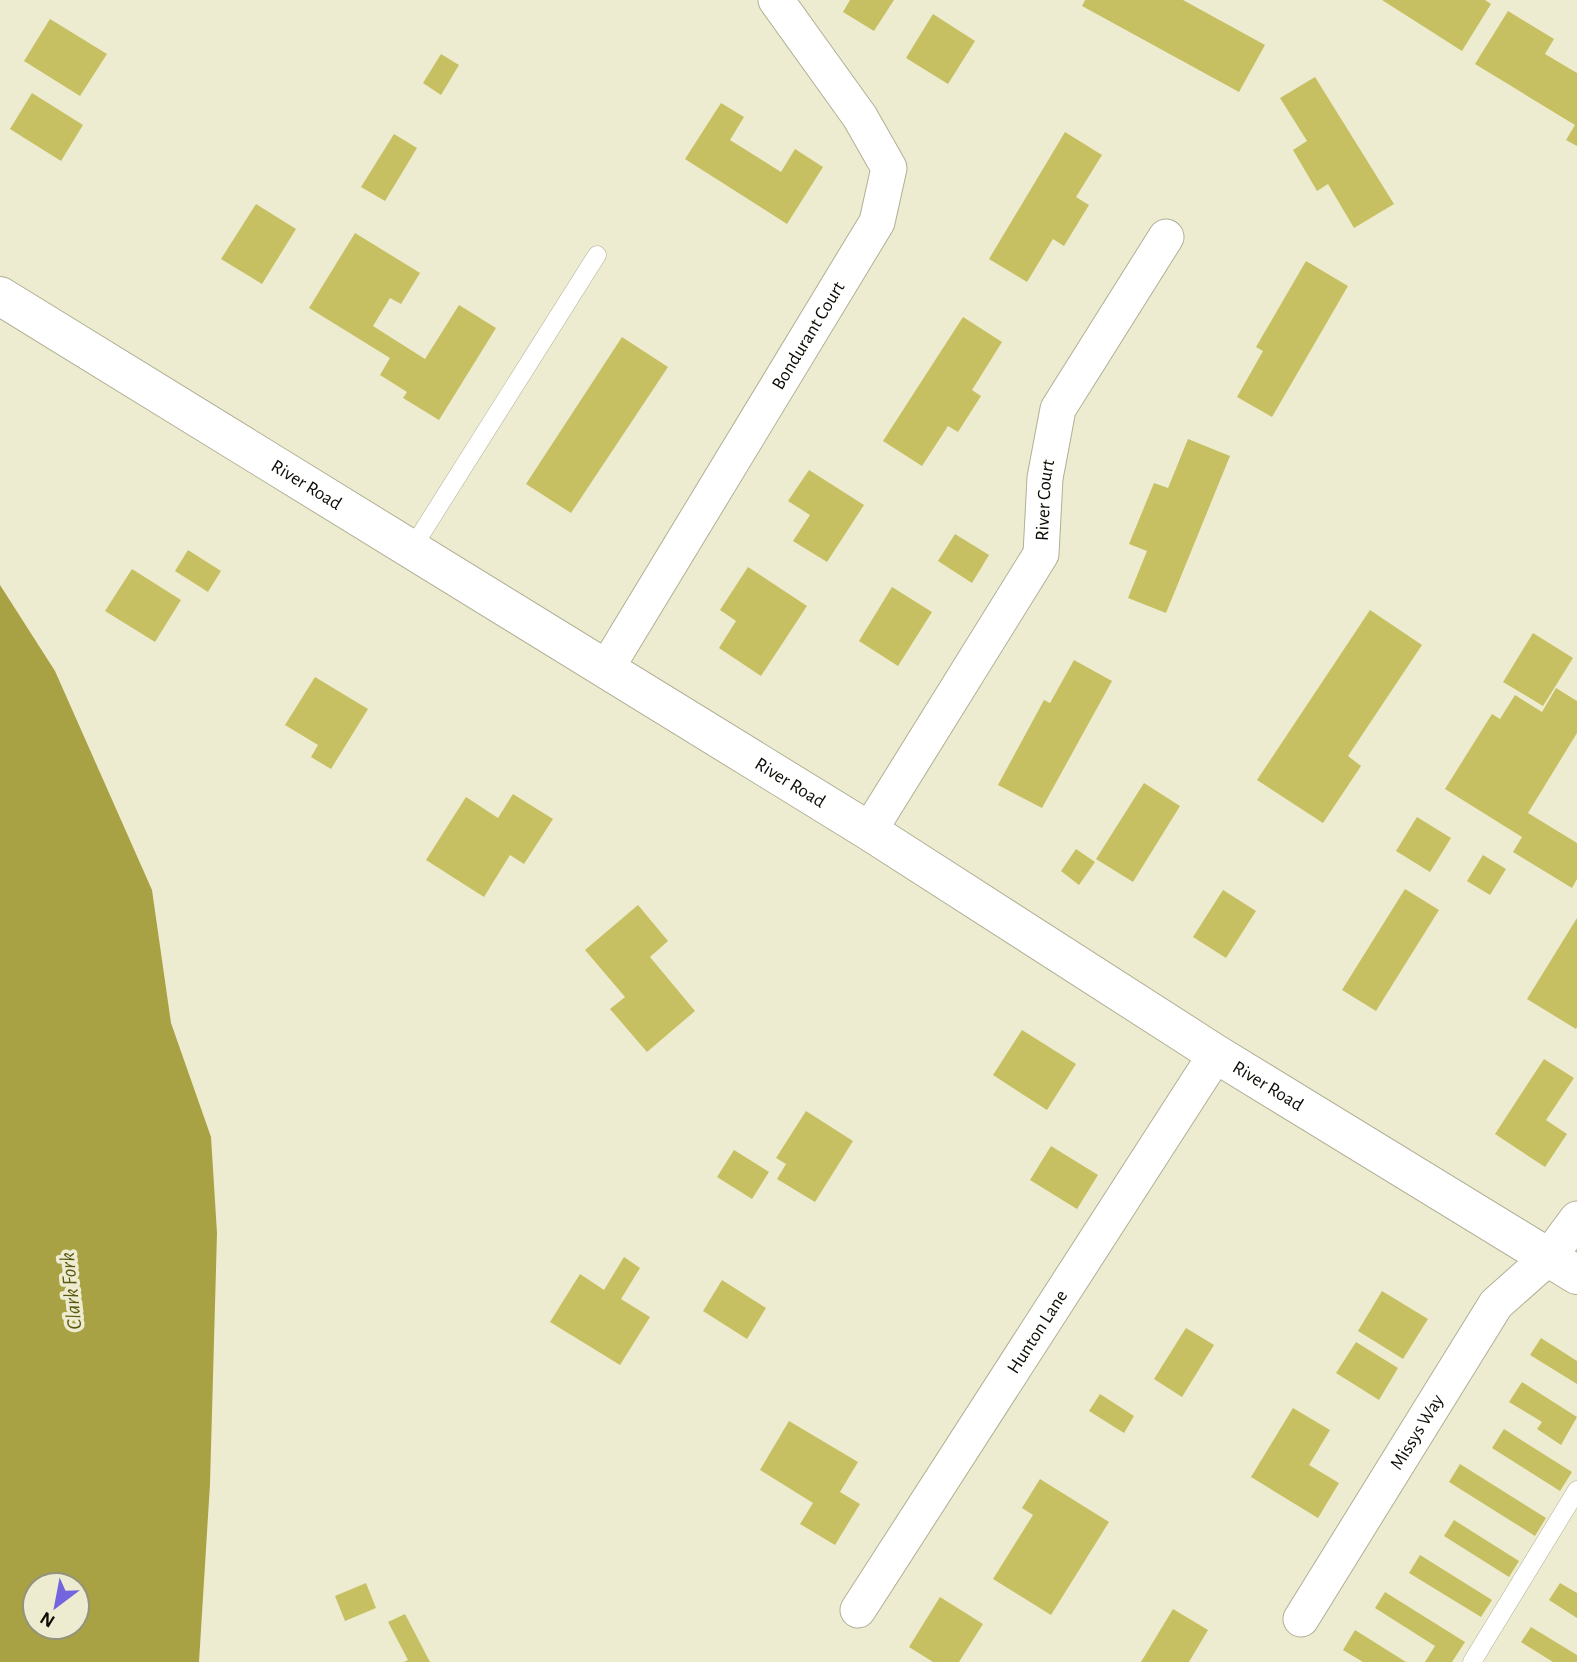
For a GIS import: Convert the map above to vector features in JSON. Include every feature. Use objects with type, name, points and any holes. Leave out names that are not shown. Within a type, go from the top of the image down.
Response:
[{"type":"street","name":"Bondurant Court","points":[[606,669],[877,222],[889,168],[860,117],[776,0]]},
{"type":"street","name":"River Court","points":[[869,831],[1041,554],[1045,478],[1058,409],[1166,237]]},
{"type":"street","name":"River Road","points":[[0,296],[869,831],[1216,1054],[1563,1266]]},
{"type":"street","name":"Hunton Lane","points":[[858,1610],[1216,1054]]},
{"type":"street","name":"Missys Way","points":[[1301,1619],[1496,1304],[1563,1266],[1577,1219]]},
{"type":"lane","points":[[411,550],[597,255]]},
{"type":"lane","points":[[1472,1662],[1577,1490]]},
{"type":"water","name":"Clark Fork","points":[[0,585],[55,671],[152,890],[171,1023],[211,1137],[217,1233],[210,1484],[199,1662],[0,1662]]},
{"type":"building","points":[[850,0],[894,0],[874,31],[843,12]]},
{"type":"building","points":[[1085,0],[1183,0],[1265,45],[1239,92],[1082,6]]},
{"type":"building","points":[[1382,0],[1485,0],[1491,4],[1462,51]]},
{"type":"building","points":[[1508,11],[1554,39],[1545,54],[1577,73],[1577,146],[1566,140],[1575,125],[1475,64]]},
{"type":"building","points":[[933,14],[975,41],[948,84],[906,58]]},
{"type":"building","points":[[50,19],[107,54],[80,96],[24,61]]},
{"type":"building","points":[[441,54],[459,65],[441,95],[423,83]]},
{"type":"building","points":[[1315,77],[1394,204],[1354,228],[1328,184],[1317,191],[1293,150],[1307,141],[1280,98]]},
{"type":"building","points":[[32,93],[83,125],[61,161],[10,129]]},
{"type":"building","points":[[721,103],[744,117],[730,140],[781,172],[795,149],[823,167],[787,224],[685,159]]},
{"type":"building","points":[[1065,132],[1102,155],[1076,197],[1089,205],[1064,246],[1053,239],[1027,282],[989,259]]},
{"type":"building","points":[[394,134],[417,148],[385,201],[361,187]]},
{"type":"building","points":[[256,204],[296,229],[262,284],[221,259]]},
{"type":"building","points":[[355,233],[420,273],[401,304],[390,298],[373,326],[425,359],[459,305],[496,328],[439,420],[403,398],[407,392],[380,375],[390,358],[309,308]]},
{"type":"building","points":[[1306,261],[1348,286],[1272,417],[1237,397],[1263,351],[1256,347]]},
{"type":"building","points":[[963,317],[1002,342],[972,390],[981,396],[958,432],[948,426],[922,466],[883,441]]},
{"type":"building","points":[[622,337],[668,367],[571,513],[526,484]]},
{"type":"building","points":[[1188,439],[1230,456],[1166,613],[1128,598],[1147,551],[1129,544],[1154,483],[1168,488]]},
{"type":"building","points":[[809,470],[864,505],[827,562],[793,541],[810,515],[788,501]]},
{"type":"building","points":[[955,534],[989,555],[972,583],[938,561]]},
{"type":"building","points":[[188,550],[221,571],[208,592],[175,571]]},
{"type":"building","points":[[748,567],[807,606],[761,676],[719,648],[736,621],[720,610]]},
{"type":"building","points":[[132,569],[181,600],[155,642],[105,611]]},
{"type":"building","points":[[892,587],[932,612],[898,666],[859,641]]},
{"type":"building","points":[[1370,610],[1422,645],[1348,756],[1361,766],[1323,823],[1257,780]]},
{"type":"building","points":[[1533,633],[1573,658],[1543,706],[1503,682]]},
{"type":"building","points":[[1074,660],[1112,681],[1042,808],[998,785],[1044,700],[1050,703]]},
{"type":"building","points":[[315,677],[368,709],[331,769],[311,757],[318,745],[285,725]]},
{"type":"building","points":[[1556,688],[1577,701],[1577,733],[1528,813],[1577,843],[1577,879],[1572,888],[1513,852],[1522,837],[1445,789],[1492,714],[1500,719],[1515,695],[1542,712]]},
{"type":"building","points":[[1144,783],[1180,806],[1133,882],[1096,859]]},
{"type":"building","points":[[513,794],[553,819],[524,864],[510,855],[484,897],[426,860],[466,797],[498,818]]},
{"type":"building","points":[[1417,817],[1451,838],[1430,872],[1396,851]]},
{"type":"building","points":[[1076,849],[1095,862],[1079,885],[1061,871]]},
{"type":"building","points":[[1483,855],[1506,869],[1490,895],[1467,881]]},
{"type":"building","points":[[1405,889],[1439,910],[1376,1011],[1342,990]]},
{"type":"building","points":[[1223,890],[1256,911],[1226,958],[1193,937]]},
{"type":"building","points":[[638,905],[668,941],[650,957],[695,1011],[647,1052],[610,1009],[625,997],[585,950]]},
{"type":"building","points":[[1577,918],[1577,1027],[1576,1029],[1527,999]]},
{"type":"building","points":[[1022,1030],[1076,1064],[1047,1110],[993,1075]]},
{"type":"building","points":[[1544,1059],[1574,1078],[1546,1120],[1567,1134],[1545,1167],[1495,1134]]},
{"type":"building","points":[[806,1111],[853,1141],[815,1202],[777,1179],[786,1164],[776,1158]]},
{"type":"building","points":[[1051,1146],[1098,1175],[1077,1209],[1030,1180]]},
{"type":"building","points":[[734,1150],[769,1172],[752,1199],[717,1177]]},
{"type":"building","points":[[624,1257],[640,1268],[621,1299],[650,1317],[620,1365],[550,1322],[580,1274],[604,1290]]},
{"type":"building","points":[[722,1280],[766,1308],[747,1339],[703,1311]]},
{"type":"building","points":[[1382,1291],[1428,1319],[1403,1359],[1358,1331]]},
{"type":"building","points":[[1186,1328],[1214,1345],[1182,1397],[1154,1379]]},
{"type":"building","points":[[1541,1338],[1577,1361],[1577,1384],[1530,1355]]},
{"type":"building","points":[[1356,1342],[1398,1368],[1379,1400],[1336,1373]]},
{"type":"building","points":[[1522,1382],[1577,1417],[1561,1445],[1537,1429],[1542,1422],[1509,1402]]},
{"type":"building","points":[[1100,1394],[1134,1416],[1124,1433],[1089,1411]]},
{"type":"building","points":[[1293,1408],[1330,1430],[1309,1465],[1339,1483],[1318,1518],[1251,1477]]},
{"type":"building","points":[[789,1421],[858,1462],[840,1492],[860,1504],[835,1545],[800,1524],[813,1503],[760,1470]]},
{"type":"building","points":[[1504,1429],[1572,1472],[1560,1491],[1492,1448]]},
{"type":"building","points":[[1460,1464],[1546,1518],[1535,1536],[1449,1482]]},
{"type":"building","points":[[1040,1479],[1109,1522],[1051,1615],[993,1579],[1033,1515],[1022,1508]]},
{"type":"building","points":[[1454,1520],[1519,1561],[1509,1577],[1444,1536]]},
{"type":"building","points":[[1420,1555],[1492,1600],[1481,1617],[1409,1573]]},
{"type":"building","points":[[366,1583],[376,1608],[345,1621],[335,1596]]},
{"type":"building","points":[[1560,1583],[1577,1593],[1577,1618],[1549,1600]]},
{"type":"building","points":[[1385,1592],[1465,1642],[1452,1662],[1425,1662],[1435,1646],[1375,1608]]},
{"type":"building","points":[[940,1597],[983,1624],[959,1662],[933,1662],[909,1647]]},
{"type":"building","points":[[1173,1609],[1208,1630],[1189,1662],[1141,1662]]},
{"type":"building","points":[[405,1614],[430,1662],[404,1662],[408,1660],[388,1622]]},
{"type":"building","points":[[1531,1627],[1577,1655],[1577,1662],[1553,1662],[1521,1642]]},
{"type":"building","points":[[1355,1630],[1406,1662],[1363,1662],[1343,1650]]}]
